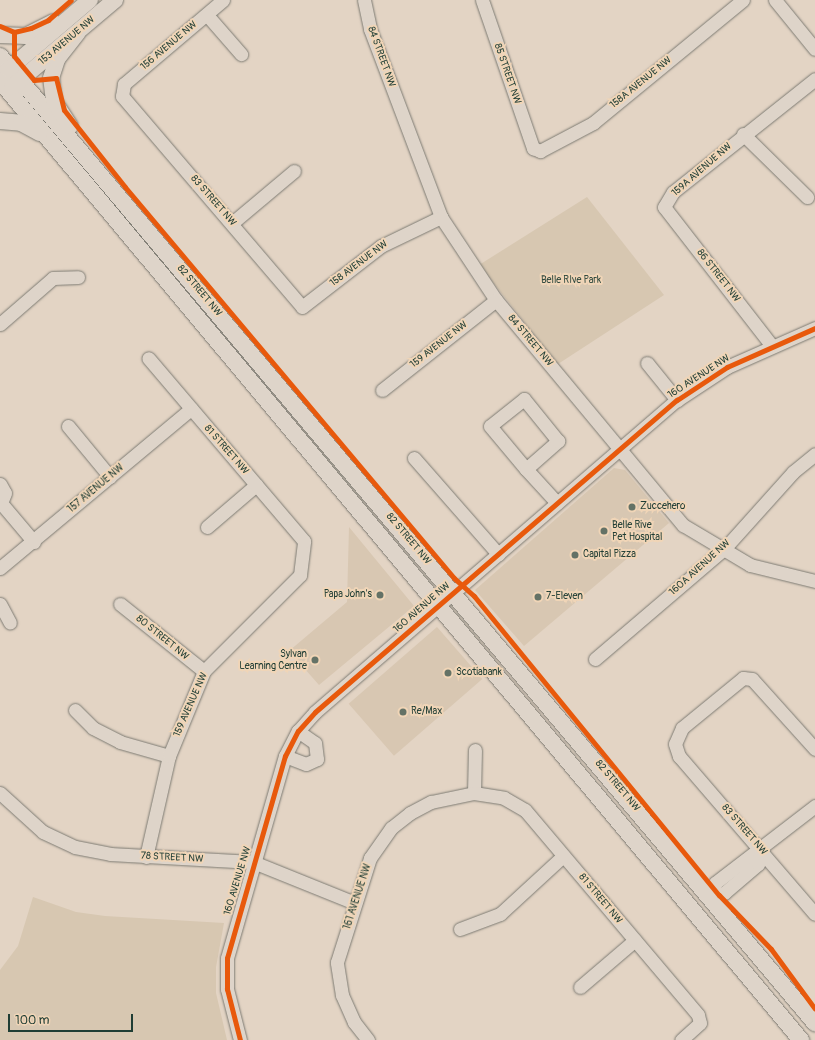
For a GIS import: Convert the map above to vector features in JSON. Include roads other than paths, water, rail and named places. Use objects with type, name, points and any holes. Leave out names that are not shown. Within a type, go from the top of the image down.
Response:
[{"type":"main road","points":[[0,35],[14,38],[39,31],[81,0]]},
{"type":"main road","name":"153 AVENUE NW","points":[[5,72],[90,0]]},
{"type":"main road","name":"153 AVENUE NW","points":[[7,87],[78,32],[115,0]]},
{"type":"main road","points":[[78,32],[55,66],[51,78],[54,101],[61,115],[110,174],[135,216]]},
{"type":"main road","name":"82 STREET NW","points":[[0,56],[5,72],[7,87],[47,137],[438,608],[694,910],[801,1040]]},
{"type":"main road","name":"82 STREET NW","points":[[7,87],[135,216],[455,592],[815,1023]]},
{"type":"main road","points":[[0,121],[21,123],[47,137]]},
{"type":"main road","points":[[694,910],[710,897]]},
{"type":"street","name":"156 AVENUE NW","points":[[122,96],[124,84],[223,0]]},
{"type":"street","name":"84 STREET NW","points":[[364,0],[370,29],[441,217],[496,300],[683,525],[750,565],[815,581]]},
{"type":"street","name":"85 STREET NW","points":[[482,0],[533,148]]},
{"type":"street","name":"158A AVENUE NW","points":[[533,148],[540,151],[550,148],[593,123],[743,0]]},
{"type":"street","points":[[775,0],[815,49]]},
{"type":"street","points":[[207,15],[241,54]]},
{"type":"street","name":"159A AVENUE NW","points":[[664,207],[673,192],[743,134],[815,79]]},
{"type":"street","name":"83 STREET NW","points":[[122,96],[232,222],[302,307]]},
{"type":"street","points":[[743,134],[808,197]]},
{"type":"street","points":[[232,222],[294,171]]},
{"type":"street","name":"86 STREET NW","points":[[664,207],[772,346]]},
{"type":"street","name":"158 AVENUE NW","points":[[302,307],[381,246],[441,217]]},
{"type":"street","points":[[0,324],[53,278],[78,277]]},
{"type":"street","name":"159 AVENUE NW","points":[[382,390],[496,300]]},
{"type":"street","name":"160 AVENUE NW","points":[[240,1040],[232,1014],[227,958],[253,862],[285,756],[298,731],[315,712],[438,608],[498,554],[677,400],[727,367],[815,328]]},
{"type":"street","name":"81 STREET NW","points":[[148,358],[304,541]]},
{"type":"street","name":"160 AVENUE NW","points":[[647,363],[677,400]]},
{"type":"street","points":[[526,469],[558,441],[524,399],[490,426],[526,469],[557,503]]},
{"type":"street","name":"157 AVENUE NW","points":[[0,568],[34,542],[191,409]]},
{"type":"street","points":[[68,426],[110,477]]},
{"type":"street","name":"160A AVENUE NW","points":[[595,659],[724,550],[793,472],[815,454]]},
{"type":"street","points":[[414,458],[498,554]]},
{"type":"street","points":[[0,484],[5,493],[1,503],[34,542]]},
{"type":"street","points":[[207,527],[256,485]]},
{"type":"street","name":"159 AVENUE NW","points":[[146,857],[169,756],[204,671],[300,575],[304,541]]},
{"type":"street","points":[[0,604],[10,623]]},
{"type":"street","name":"80 STREET NW","points":[[120,604],[204,671]]},
{"type":"street","name":"83 STREET NW","points":[[815,748],[752,679],[743,678],[682,728],[675,744],[678,756],[761,849],[815,914]]},
{"type":"street","points":[[75,710],[93,728],[120,742],[169,756]]},
{"type":"street","points":[[285,756],[306,764],[317,759],[315,743],[298,731]]},
{"type":"street","points":[[474,793],[475,750]]},
{"type":"street","name":"78 STREET NW","points":[[0,793],[43,832],[74,847],[146,857],[253,862],[356,903]]},
{"type":"street","name":"81 STREET NW","points":[[474,793],[504,798],[525,810],[698,1014],[700,1023],[681,1040]]},
{"type":"street","name":"161 AVENUE NW","points":[[368,1040],[354,1022],[342,995],[337,962],[370,858],[391,828],[431,802],[474,793]]},
{"type":"street","points":[[710,897],[716,883],[748,855],[761,849],[815,806]]},
{"type":"street","points":[[460,929],[500,914],[564,856]]},
{"type":"street","points":[[580,987],[635,940]]},
{"type":"place","name":"Zuccehero","points":[[632,507]]},
{"type":"place","name":"Belle Rive Pet Hospital","points":[[604,531]]},
{"type":"place","name":"Capital Pizza","points":[[575,555]]},
{"type":"place","name":"Papa John's","points":[[380,595]]},
{"type":"place","name":"7-Eleven","points":[[538,597]]},
{"type":"place","name":"Sylvan Learning Centre","points":[[315,660]]},
{"type":"place","name":"Scotiabank","points":[[448,673]]},
{"type":"place","name":"Re/Max","points":[[403,712]]},
{"type":"park label","name":"Belle RIve Park","points":[[571,281]]}]
